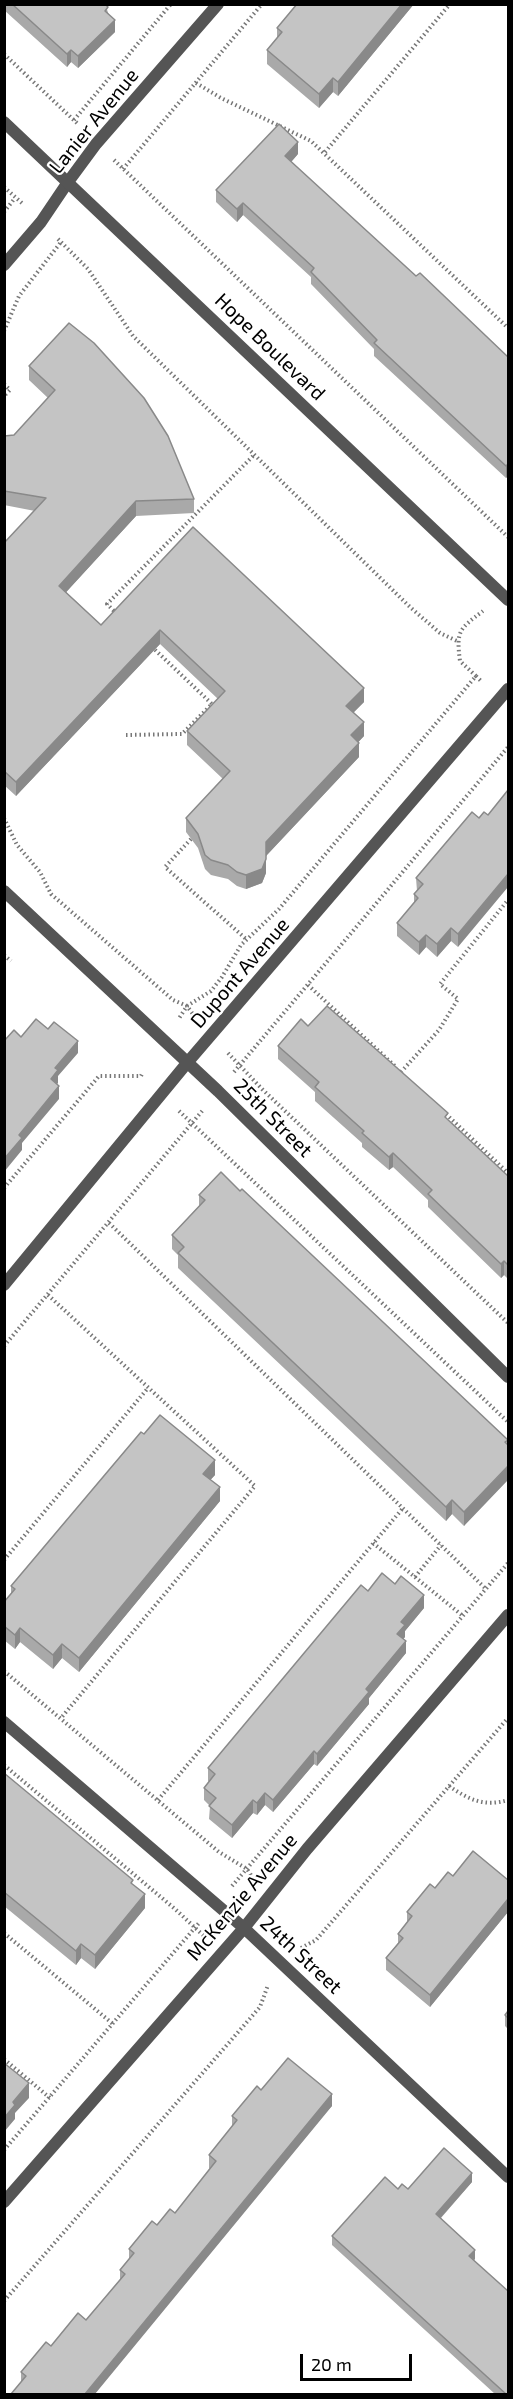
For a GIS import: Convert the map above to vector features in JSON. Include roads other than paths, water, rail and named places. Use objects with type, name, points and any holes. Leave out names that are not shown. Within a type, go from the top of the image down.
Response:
[{"type":"street","name":"Lanier Avenue","points":[[4,265],[41,222],[96,144],[218,4]]},
{"type":"street","name":"Hope Boulevard","points":[[4,122],[506,598]]},
{"type":"street","name":"Dupont Avenue","points":[[4,1285],[187,1063],[505,694]]},
{"type":"street","name":"25th Street","points":[[4,891],[218,1091],[508,1377]]},
{"type":"street","name":"McKenzie Avenue","points":[[4,2202],[244,1928],[315,1840],[508,1615]]},
{"type":"street","name":"24th Street","points":[[4,1722],[244,1928],[508,2177]]}]
